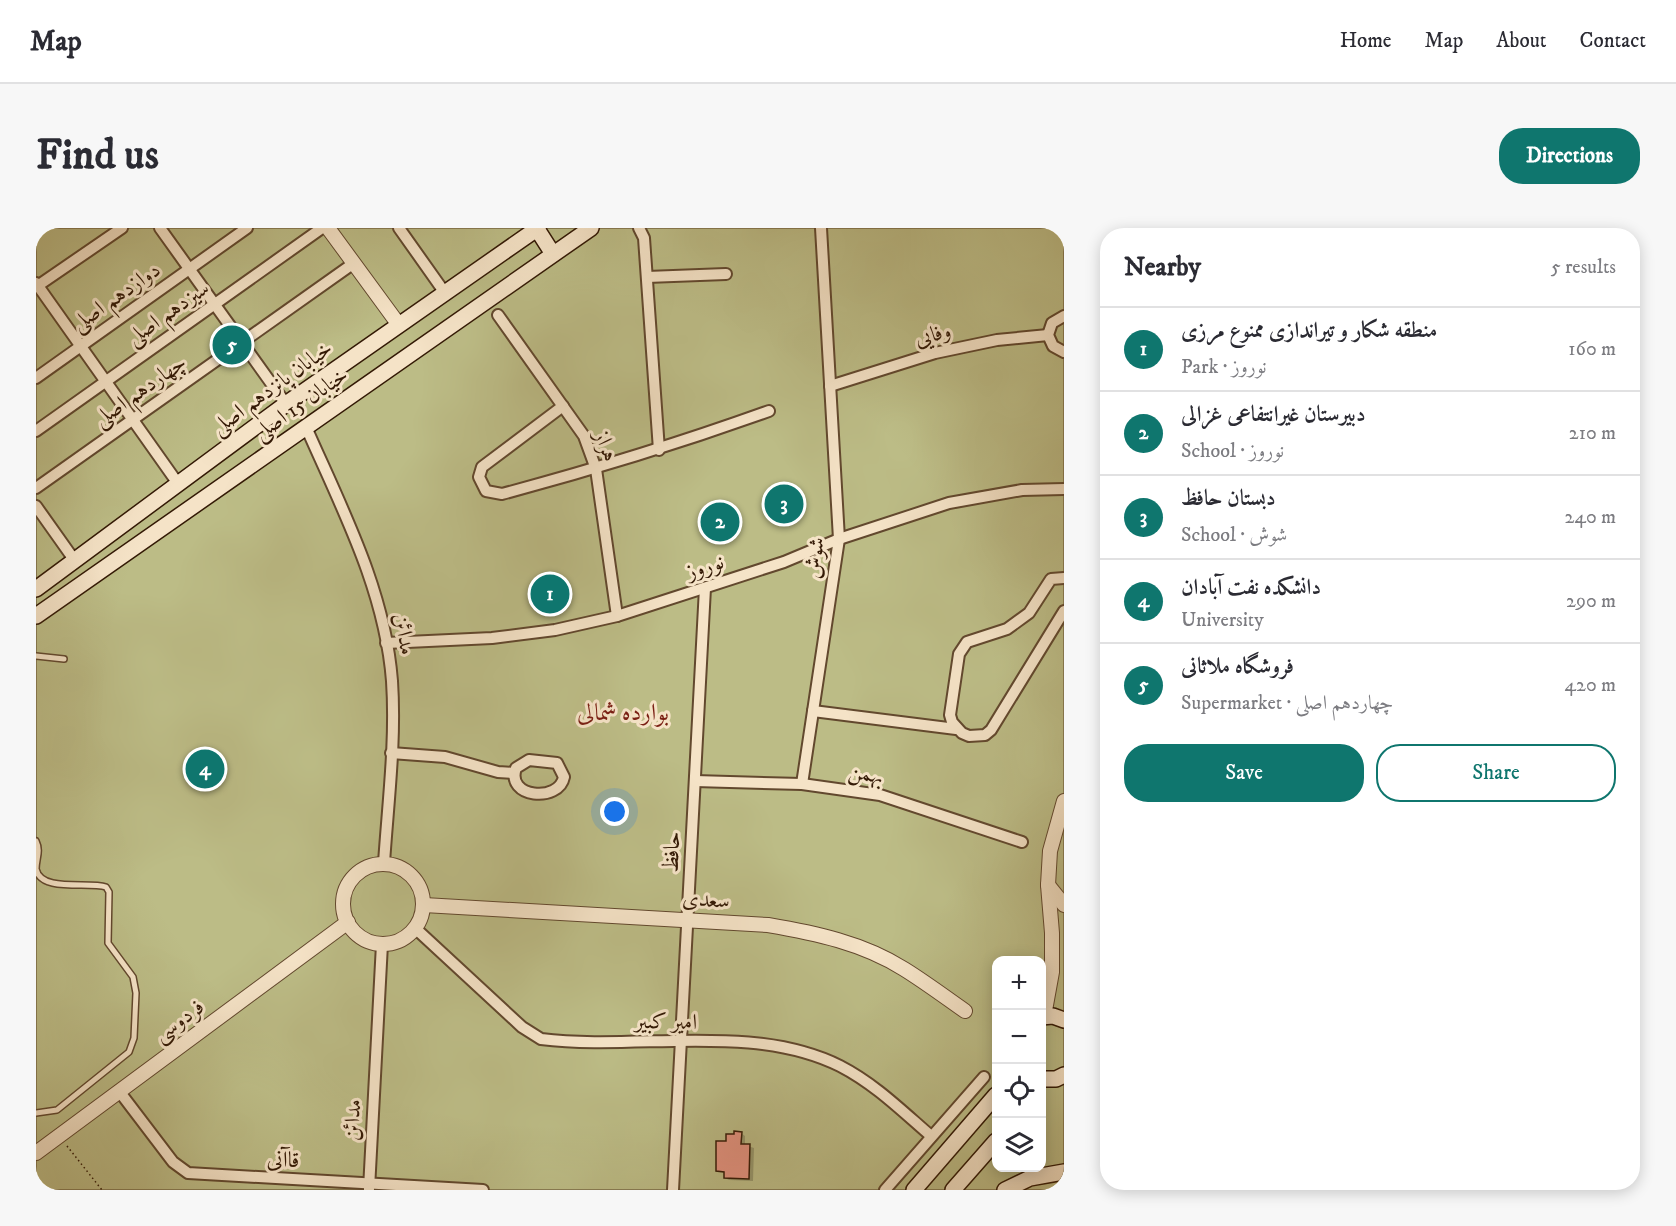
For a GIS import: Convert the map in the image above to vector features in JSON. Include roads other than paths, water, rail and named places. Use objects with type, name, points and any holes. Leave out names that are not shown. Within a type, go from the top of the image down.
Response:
[{"type":"main road","name":"خیابان پانزدهم اصلی","points":[[36,589],[286,404],[538,228]]},
{"type":"main road","points":[[538,228],[553,254]]},
{"type":"main road","name":"خیابان 15 اصلی","points":[[36,616],[162,531],[306,427],[591,228]]},
{"type":"main road","points":[[142,512],[148,524],[162,531]]},
{"type":"main road","points":[[914,1190],[992,1100]]},
{"type":"main road","points":[[953,1190],[992,1146]]},
{"type":"main road","points":[[1005,1190],[1030,1178],[1064,1172]]},
{"type":"street","points":[[122,228],[37,285],[179,485]]},
{"type":"street","points":[[160,228],[286,404]]},
{"type":"street","name":"دوازدهم اصلی","points":[[36,378],[248,228]]},
{"type":"street","name":"سیزدهم اصلی","points":[[36,431],[322,228]]},
{"type":"street","points":[[328,228],[399,325]]},
{"type":"street","points":[[399,228],[445,293]]},
{"type":"street","points":[[639,228],[644,238],[659,450]]},
{"type":"street","name":"شوش","points":[[802,784],[838,539],[821,228]]},
{"type":"street","name":"چهاردهم اصلی","points":[[36,488],[354,263]]},
{"type":"street","points":[[647,277],[726,274]]},
{"type":"street","name":"هراز","points":[[498,315],[584,436],[596,469],[617,616]]},
{"type":"street","points":[[1064,316],[1052,323],[1048,335],[1053,346],[1064,352]]},
{"type":"street","name":"وفایی","points":[[830,386],[935,353],[997,340],[1048,335]]},
{"type":"street","points":[[564,406],[482,467],[479,477],[482,488],[491,494],[502,494],[596,469],[659,450],[769,411]]},
{"type":"street","name":"مدائن","points":[[306,427],[359,548],[376,595],[386,643],[392,680],[391,753],[384,863]]},
{"type":"street","name":"نوروز","points":[[386,643],[492,638],[555,630],[617,616],[784,562],[838,539],[949,503],[1022,490],[1064,489]]},
{"type":"street","points":[[36,506],[75,561]]},
{"type":"street","points":[[956,729],[950,715],[957,661],[962,647],[974,638],[1007,629],[1029,613],[1051,579],[1064,578]]},
{"type":"street","name":"حافظ","points":[[673,1190],[705,588]]},
{"type":"street","points":[[813,711],[956,729],[969,736],[984,735],[991,730],[1064,611]]},
{"type":"street","points":[[391,753],[446,757],[498,772],[514,773]]},
{"type":"street","points":[[552,761],[561,767],[564,777],[556,791],[528,792],[518,788],[514,773],[524,762],[552,761]]},
{"type":"street","name":"بهمن","points":[[695,781],[802,784],[880,795],[1022,842]]},
{"type":"street","points":[[1053,1015],[1052,933],[1048,885],[1050,850],[1064,801]]},
{"type":"street","points":[[384,863],[402,868],[417,881],[424,905],[415,928],[395,942],[382,944],[358,936],[348,922],[343,903],[351,879],[366,868],[384,863]]},
{"type":"street","points":[[1048,885],[1064,905]]},
{"type":"street","name":"سعدی","points":[[424,905],[768,925],[809,932],[849,943],[904,968],[965,1011]]},
{"type":"street","name":"فردوسی","points":[[36,1153],[348,922]]},
{"type":"street","name":"امیر کبیر","points":[[415,928],[522,1027],[541,1039],[768,1044],[803,1052],[839,1065],[871,1084],[931,1136]]},
{"type":"street","name":"مدائن","points":[[369,1187],[382,944]]},
{"type":"street","points":[[885,1190],[984,1077]]},
{"type":"street","name":"قاآنی","points":[[119,1091],[173,1162],[188,1173],[369,1187],[483,1190]]},
{"type":"lane","points":[[36,656],[64,659]]},
{"type":"lane","points":[[36,841],[38,845],[36,869],[43,880],[51,884],[102,886],[109,892],[108,943],[133,977],[136,993],[134,1038],[129,1052],[57,1110],[36,1113]]},
{"type":"place","name":"فروشگاه ملاثانی","points":[[232,345]]},
{"type":"place","name":"دبستان حافظ","points":[[784,504]]},
{"type":"place","name":"دبیرستان غیرانتفاعی غزالی","points":[[720,522]]},
{"type":"place","name":"منطقه شکار و تیراندازی ممنوع مرزی","points":[[550,594]]},
{"type":"place","name":"دانشکده نفت آبادان","points":[[205,769]]},
{"type":"district","name":"بوارده شمالی","points":[[623,713]]}]
